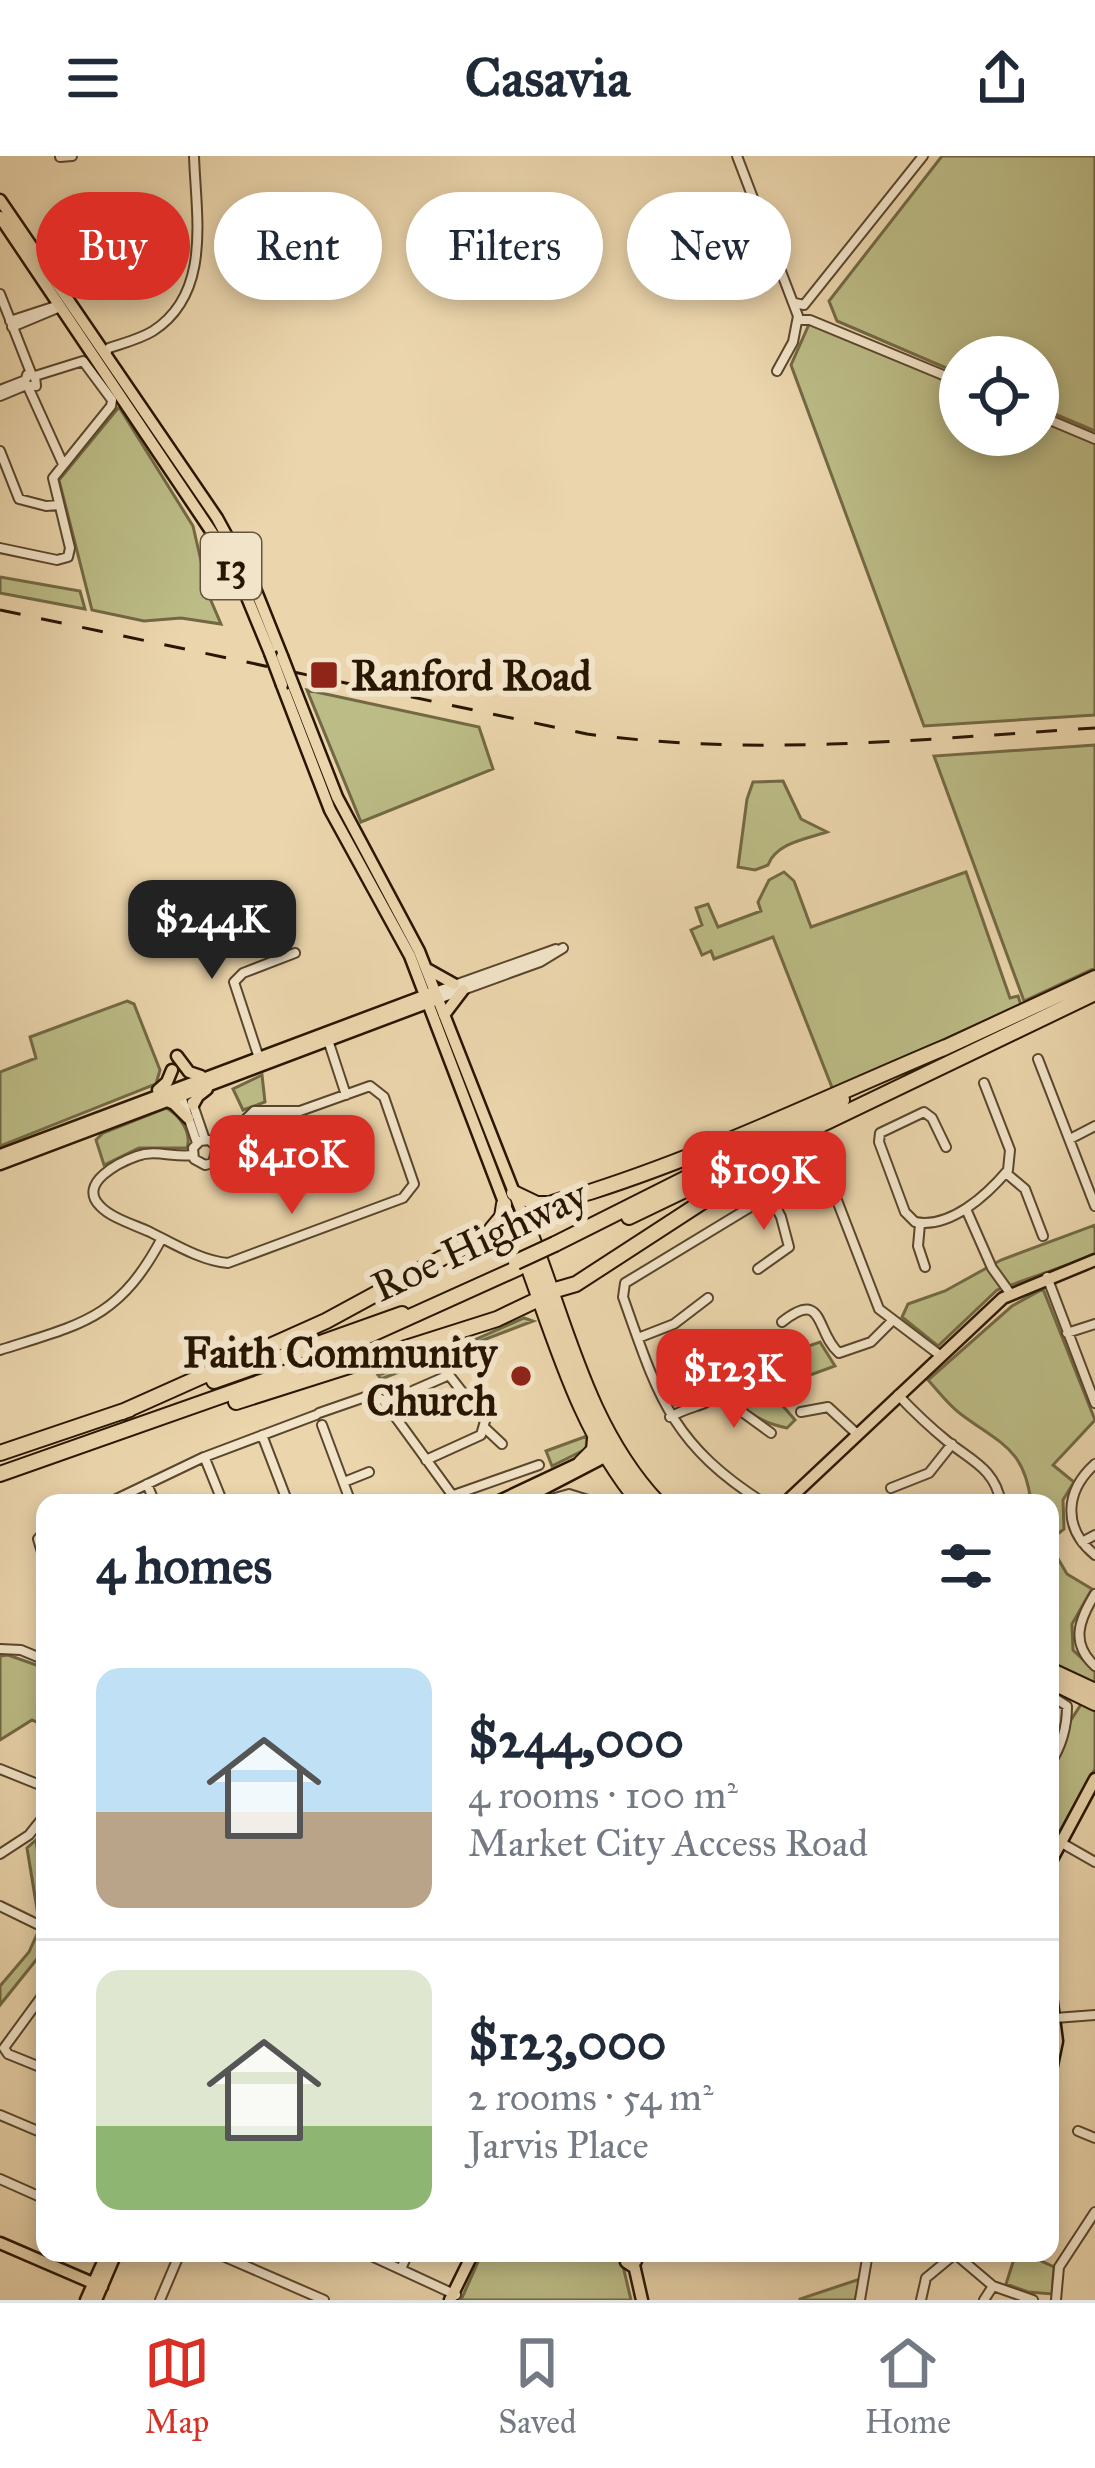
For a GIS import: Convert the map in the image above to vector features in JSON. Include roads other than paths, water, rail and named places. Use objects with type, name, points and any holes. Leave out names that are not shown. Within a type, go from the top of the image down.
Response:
[{"type":"highway","name":"Roe Highway","points":[[556,1247],[946,1047],[1095,978]]},
{"type":"highway","name":"Roe Highway","points":[[0,1474],[336,1353],[1095,993]]},
{"type":"highway","points":[[488,1232],[502,1217],[509,1199],[556,1202],[674,1165],[946,1047]]},
{"type":"highway","points":[[514,1313],[548,1293],[576,1284],[695,1204],[880,1095]]},
{"type":"highway","points":[[122,1412],[326,1321],[488,1232],[520,1226],[556,1202]]},
{"type":"highway","name":"13","points":[[520,1226],[617,1472],[633,1494]]},
{"type":"highway","name":"Roe Highway","points":[[0,1453],[356,1331],[517,1265]]},
{"type":"highway","name":"13","points":[[548,1293],[550,1324],[595,1437],[650,1494]]},
{"type":"highway","points":[[113,1436],[184,1418],[514,1313],[528,1311],[550,1324]]},
{"type":"highway","points":[[595,1437],[586,1464],[617,1472]]},
{"type":"highway","points":[[1059,1674],[1095,1691]]},
{"type":"highway","points":[[1059,1686],[1095,1703]]},
{"type":"main road","name":"13","points":[[0,200],[54,302],[75,310],[234,547],[337,797],[404,918],[438,1028],[520,1226]]},
{"type":"main road","name":"13","points":[[0,217],[63,316],[90,350],[108,360]]},
{"type":"main road","points":[[406,1007],[423,973],[458,987],[444,1015]]},
{"type":"main road","name":"13","points":[[432,997],[444,1015],[509,1199]]},
{"type":"main road","points":[[0,1155],[432,997]]},
{"type":"main road","points":[[406,1007],[438,1028]]},
{"type":"main road","points":[[177,1057],[193,1076],[212,1078]]},
{"type":"main road","points":[[146,1099],[167,1082],[172,1070]]},
{"type":"main road","points":[[193,1105],[212,1078]]},
{"type":"main road","points":[[0,1164],[183,1089]]},
{"type":"main road","points":[[165,1100],[188,1118]]},
{"type":"main road","points":[[794,1494],[1010,1293],[1095,1260]]},
{"type":"main road","points":[[532,1494],[610,1451]]},
{"type":"main road","points":[[516,1494],[586,1464]]},
{"type":"main road","points":[[1059,1841],[1095,1779]]},
{"type":"main road","points":[[0,2245],[95,2292]]},
{"type":"main road","points":[[95,2292],[104,2262]]},
{"type":"main road","points":[[95,2292],[111,2262]]},
{"type":"main road","points":[[455,2294],[469,2262]]},
{"type":"main road","points":[[632,2262],[639,2296]]},
{"type":"street","points":[[60,158],[72,156]]},
{"type":"street","points":[[90,350],[108,360],[165,321],[189,289],[196,261],[194,156]]},
{"type":"street","points":[[736,156],[795,304],[793,342],[777,371]]},
{"type":"street","points":[[795,304],[804,304],[923,156]]},
{"type":"street","points":[[0,294],[63,458]]},
{"type":"street","points":[[11,324],[54,302],[75,310]]},
{"type":"street","points":[[797,320],[810,320],[939,373]]},
{"type":"street","points":[[0,393],[77,365],[88,366],[112,400],[112,406],[63,458],[53,478],[70,548],[68,557],[57,560],[0,548]]},
{"type":"street","points":[[1059,424],[1095,439]]},
{"type":"street","points":[[0,452],[19,499],[59,505]]},
{"type":"street","points":[[432,997],[458,987],[563,948],[540,962],[458,987]]},
{"type":"street","points":[[260,1060],[234,982],[243,973],[295,953]]},
{"type":"street","points":[[325,1039],[346,1095]]},
{"type":"street","points":[[1038,1059],[1095,1206]]},
{"type":"street","points":[[920,1224],[966,1209],[1006,1173],[1010,1150],[984,1083]]},
{"type":"street","points":[[193,1155],[139,1155],[106,1171],[94,1188],[95,1199],[104,1210],[162,1238],[229,1263],[410,1194],[413,1177],[384,1097],[370,1086],[300,1111],[254,1111],[217,1147]]},
{"type":"street","points":[[183,1089],[188,1118],[201,1141],[217,1147]]},
{"type":"street","points":[[183,1089],[193,1105],[201,1141],[193,1155]]},
{"type":"street","points":[[920,1224],[905,1212],[879,1137],[886,1127],[923,1112],[932,1118],[946,1148]]},
{"type":"street","points":[[1070,1139],[1095,1126]]},
{"type":"street","points":[[193,1155],[197,1162],[209,1165],[218,1156],[217,1147]]},
{"type":"street","points":[[752,1494],[696,1449],[670,1417],[623,1298],[625,1282],[809,1169],[823,1173],[874,1300],[892,1321],[922,1339],[939,1357]]},
{"type":"street","points":[[1006,1173],[1025,1189],[1043,1236]]},
{"type":"street","points":[[758,1268],[789,1247],[782,1217],[769,1193]]},
{"type":"street","points":[[966,1209],[992,1268],[1010,1293]]},
{"type":"street","points":[[920,1224],[918,1246],[926,1268]]},
{"type":"street","points":[[0,1350],[87,1322],[110,1307],[143,1271],[162,1238]]},
{"type":"street","points":[[1049,1277],[1093,1392]]},
{"type":"street","points":[[638,1338],[674,1324],[708,1298]]},
{"type":"street","points":[[782,1322],[809,1309],[839,1353],[871,1342],[892,1321]]},
{"type":"street","points":[[1069,1332],[1095,1324]]},
{"type":"street","points":[[730,1350],[712,1366],[716,1394],[771,1432]]},
{"type":"street","points":[[385,1403],[449,1375],[502,1444]]},
{"type":"street","points":[[670,1417],[716,1394]]},
{"type":"street","points":[[899,1394],[986,1469],[997,1494]]},
{"type":"street","points":[[126,1494],[224,1449],[319,1418],[371,1395],[385,1403],[449,1494]]},
{"type":"street","points":[[801,1412],[828,1407],[857,1434]]},
{"type":"street","points":[[319,1418],[348,1494]]},
{"type":"street","points":[[426,1460],[486,1429]]},
{"type":"street","points":[[262,1435],[285,1494]]},
{"type":"street","points":[[891,1488],[929,1473],[952,1444]]},
{"type":"street","points":[[207,1459],[220,1494]]},
{"type":"street","points":[[1095,1464],[1077,1483],[1070,1506],[1082,1542],[1095,1555]]},
{"type":"street","points":[[471,1494],[539,1465]]},
{"type":"street","points":[[344,1482],[369,1472]]},
{"type":"street","points":[[147,1484],[151,1494]]},
{"type":"street","points":[[1082,1542],[1095,1534]]},
{"type":"street","points":[[1095,1594],[1082,1616],[1078,1636],[1084,1655],[1095,1666]]},
{"type":"street","points":[[0,1649],[36,1656]]},
{"type":"street","points":[[1059,1701],[1066,1706],[1059,1731]]},
{"type":"street","points":[[0,1768],[36,1783]]},
{"type":"street","points":[[1,1852],[26,1838],[36,1826]]},
{"type":"street","points":[[1059,1841],[1095,1862]]},
{"type":"street","points":[[0,1906],[36,1921]]},
{"type":"street","points":[[36,2009],[4,2048],[36,2065]]},
{"type":"street","points":[[1059,2018],[1095,2015]]},
{"type":"street","points":[[0,2115],[36,2130]]},
{"type":"street","points":[[1078,2131],[1095,2138]]},
{"type":"street","points":[[0,2179],[36,2195]]},
{"type":"street","points":[[1056,2300],[1059,2267],[1095,2212]]},
{"type":"street","points":[[160,2300],[177,2262]]},
{"type":"street","points":[[237,2262],[324,2300]]},
{"type":"street","points":[[385,2262],[455,2294]]},
{"type":"street","points":[[401,2269],[404,2262]]},
{"type":"street","points":[[860,2300],[866,2262]]},
{"type":"street","points":[[921,2300],[926,2278],[945,2262]]},
{"type":"street","points":[[965,2262],[993,2286],[1033,2300]]},
{"type":"street","points":[[984,2300],[993,2286]]},
{"type":"railway","points":[[0,610],[587,734],[778,745],[1095,728]]},
{"type":"place","name":"Ranford Road","points":[[324,675]]},
{"type":"place","name":"Faith Community Church","points":[[521,1376]]}]
